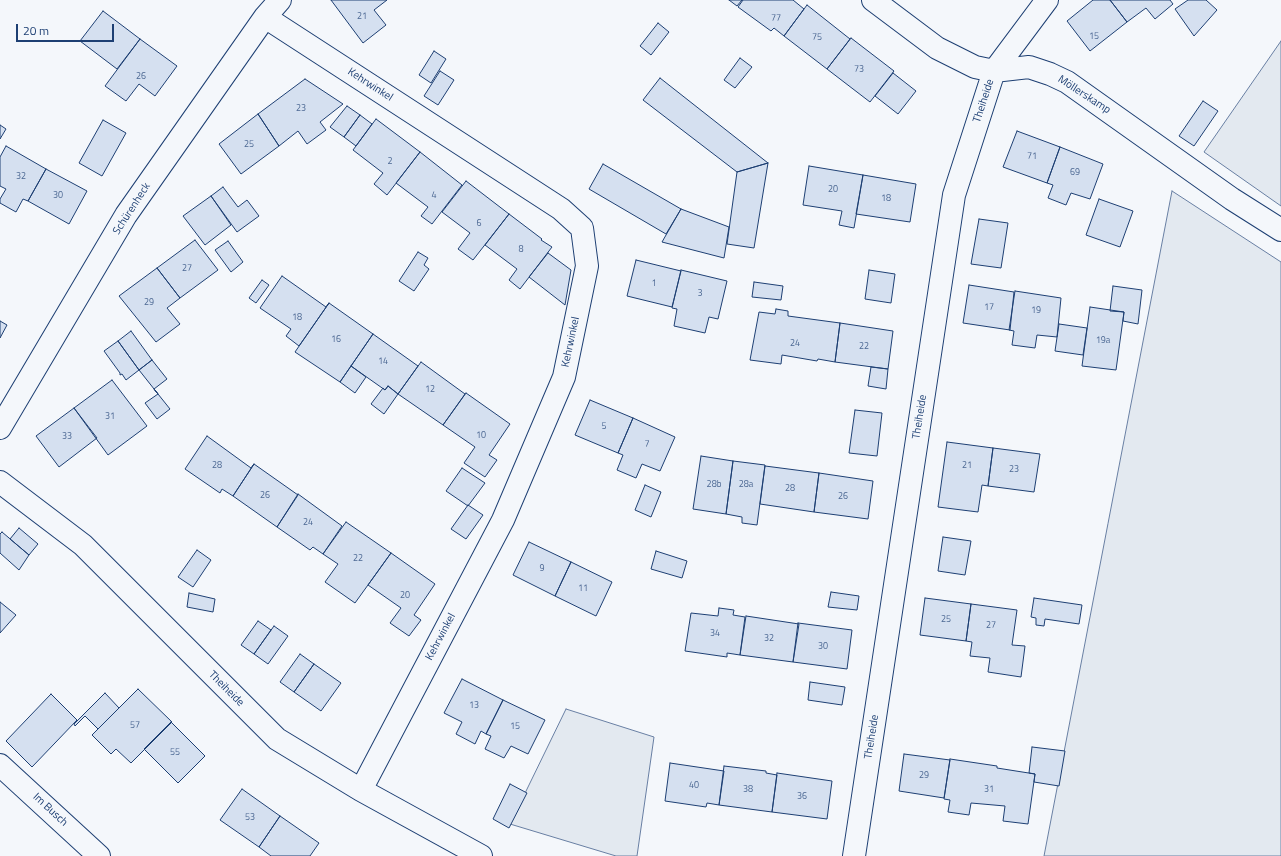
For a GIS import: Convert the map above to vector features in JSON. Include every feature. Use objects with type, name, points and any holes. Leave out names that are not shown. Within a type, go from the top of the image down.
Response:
[{"type":"street","name":"Schürenheck","points":[[0,428],[126,215],[265,17],[280,0]]},
{"type":"street","name":"Möllerskamp","points":[[873,0],[937,48],[975,67],[994,71],[1029,67],[1067,82],[1232,199],[1281,230]]},
{"type":"street","name":"Theiheide","points":[[854,856],[954,195],[994,71],[1047,0]]},
{"type":"street","name":"Kehrwinkel","points":[[265,17],[561,209],[582,228],[587,266],[564,377],[503,520],[361,790]]},
{"type":"street","name":"Theiheide","points":[[0,482],[83,545],[277,739],[361,790],[481,856]]},
{"type":"street","name":"Im Busch","points":[[0,765],[100,856]]},
{"type":"shaded area","points":[[1281,41],[1281,206],[1204,152]]},
{"type":"shaded area","points":[[1172,191],[1281,262],[1281,856],[1044,856]]},
{"type":"shaded area","points":[[566,709],[654,737],[637,856],[616,856],[510,824]]},
{"type":"building","points":[[331,0],[387,0],[374,10],[386,25],[363,43]]},
{"type":"building","points":[[729,0],[742,0],[737,6]]},
{"type":"building","points":[[743,0],[793,0],[804,9],[784,36],[774,28],[771,31],[738,7]]},
{"type":"building","points":[[1093,0],[1110,0],[1127,22],[1090,51],[1067,21]]},
{"type":"building","points":[[1110,0],[1170,0],[1173,4],[1155,19],[1146,8],[1127,22]]},
{"type":"building","points":[[1188,0],[1206,0],[1217,10],[1194,36],[1175,9]]},
{"type":"building","points":[[807,5],[850,39],[827,69],[784,36]]},
{"type":"building","points":[[103,11],[140,39],[117,69],[80,41]]},
{"type":"building","points":[[658,23],[669,32],[651,55],[640,46]]},
{"type":"building","points":[[851,38],[894,71],[870,102],[827,69]]},
{"type":"building","points":[[140,39],[177,66],[155,96],[139,84],[126,101],[105,86]]},
{"type":"building","points":[[434,51],[446,59],[431,83],[419,75]]},
{"type":"building","points":[[740,58],[752,67],[735,88],[724,80]]},
{"type":"building","points":[[440,71],[454,80],[438,105],[424,96]]},
{"type":"building","points":[[893,73],[916,91],[898,114],[875,96]]},
{"type":"building","points":[[660,78],[768,163],[737,172],[643,100]]},
{"type":"building","points":[[305,79],[343,104],[320,122],[326,130],[307,144],[298,131],[279,146],[258,114]]},
{"type":"building","points":[[1203,101],[1218,111],[1194,146],[1179,136]]},
{"type":"building","points":[[347,106],[360,115],[344,137],[330,127]]},
{"type":"building","points":[[258,114],[279,146],[241,174],[219,144]]},
{"type":"building","points":[[360,115],[372,124],[356,146],[344,137]]},
{"type":"building","points":[[376,119],[420,152],[387,195],[374,184],[383,173],[353,150]]},
{"type":"building","points":[[103,120],[126,133],[102,176],[79,163]]},
{"type":"building","points":[[0,125],[6,129],[0,139]]},
{"type":"building","points":[[1017,131],[1060,147],[1047,183],[1003,167]]},
{"type":"building","points":[[6,146],[46,169],[28,201],[23,199],[16,212],[0,203],[0,199],[6,189],[0,186],[0,157]]},
{"type":"building","points":[[1060,147],[1103,164],[1090,199],[1071,193],[1066,205],[1048,198],[1053,185],[1047,183]]},
{"type":"building","points":[[420,152],[462,185],[432,224],[421,216],[428,207],[396,183]]},
{"type":"building","points":[[768,163],[754,248],[727,244],[737,172]]},
{"type":"building","points":[[603,164],[681,209],[666,234],[589,189]]},
{"type":"building","points":[[809,166],[863,175],[854,228],[839,225],[842,211],[803,205]]},
{"type":"building","points":[[46,169],[87,191],[69,224],[28,201]]},
{"type":"building","points":[[863,175],[916,184],[910,222],[856,214]]},
{"type":"building","points":[[466,181],[509,214],[473,260],[458,249],[470,233],[442,212]]},
{"type":"building","points":[[223,187],[238,207],[247,200],[259,216],[237,232],[211,196]]},
{"type":"building","points":[[211,196],[231,225],[205,245],[183,216]]},
{"type":"building","points":[[1099,199],[1133,211],[1120,247],[1086,235]]},
{"type":"building","points":[[681,209],[729,227],[724,258],[662,242]]},
{"type":"building","points":[[509,214],[552,247],[520,289],[509,280],[517,269],[485,245]]},
{"type":"building","points":[[979,219],[1008,223],[1001,268],[971,264]]},
{"type":"building","points":[[195,240],[218,270],[180,298],[157,268]]},
{"type":"building","points":[[228,241],[243,262],[231,272],[215,250]]},
{"type":"building","points":[[418,252],[428,258],[424,265],[429,269],[414,291],[399,281]]},
{"type":"building","points":[[548,253],[571,270],[565,305],[529,277]]},
{"type":"building","points":[[636,260],[681,271],[672,307],[627,296]]},
{"type":"building","points":[[157,268],[180,298],[167,308],[180,324],[156,342],[119,296]]},
{"type":"building","points":[[681,270],[727,281],[718,319],[709,317],[705,333],[674,326],[677,309],[672,308]]},
{"type":"building","points":[[869,270],[895,274],[891,303],[865,299]]},
{"type":"building","points":[[282,276],[326,307],[329,303],[299,346],[286,336],[291,329],[260,308]]},
{"type":"building","points":[[262,280],[269,285],[256,303],[249,298]]},
{"type":"building","points":[[754,282],[783,286],[781,300],[752,297]]},
{"type":"building","points":[[969,285],[1014,292],[1010,330],[963,323]]},
{"type":"building","points":[[1113,286],[1142,290],[1138,324],[1123,321],[1124,312],[1110,311]]},
{"type":"building","points":[[1015,291],[1061,298],[1057,337],[1037,335],[1035,348],[1012,345],[1014,331],[1009,330]]},
{"type":"building","points":[[329,303],[373,334],[340,382],[295,352]]},
{"type":"building","points":[[1090,307],[1124,312],[1116,370],[1082,366]]},
{"type":"building","points":[[776,309],[788,311],[788,316],[840,323],[835,362],[818,359],[817,361],[782,355],[781,364],[750,360],[759,312],[775,314]]},
{"type":"building","points":[[0,321],[7,325],[0,338]]},
{"type":"building","points":[[840,323],[893,331],[888,369],[835,362]]},
{"type":"building","points":[[1059,324],[1087,328],[1083,355],[1055,351]]},
{"type":"building","points":[[131,331],[152,360],[139,370],[118,341]]},
{"type":"building","points":[[373,334],[418,366],[398,394],[388,386],[385,390],[351,366]]},
{"type":"building","points":[[118,341],[139,370],[126,380],[122,374],[120,375],[104,351]]},
{"type":"building","points":[[152,360],[167,379],[154,389],[139,370]]},
{"type":"building","points":[[421,362],[465,394],[443,425],[398,394]]},
{"type":"building","points":[[351,366],[366,377],[355,393],[340,382]]},
{"type":"building","points":[[871,367],[888,369],[886,389],[868,386]]},
{"type":"building","points":[[112,380],[147,426],[108,455],[74,408]]},
{"type":"building","points":[[388,386],[398,394],[384,414],[371,404],[383,388],[385,390]]},
{"type":"building","points":[[466,393],[510,424],[489,455],[497,460],[485,477],[464,463],[475,447],[443,425]]},
{"type":"building","points":[[158,394],[170,409],[157,419],[145,403]]},
{"type":"building","points":[[590,400],[633,418],[618,453],[575,435]]},
{"type":"building","points":[[74,408],[97,438],[59,467],[36,436]]},
{"type":"building","points":[[855,410],[882,413],[877,456],[849,453]]},
{"type":"building","points":[[633,418],[675,437],[660,471],[642,464],[636,478],[617,470],[623,455],[618,453]]},
{"type":"building","points":[[207,436],[251,468],[254,464],[233,496],[222,489],[220,493],[185,469]]},
{"type":"building","points":[[947,442],[993,448],[988,486],[982,485],[978,512],[938,507]]},
{"type":"building","points":[[993,448],[1040,454],[1034,492],[988,486]]},
{"type":"building","points":[[701,456],[733,461],[726,514],[693,509]]},
{"type":"building","points":[[733,461],[765,465],[757,525],[742,523],[742,517],[726,514]]},
{"type":"building","points":[[254,464],[298,495],[277,527],[233,496]]},
{"type":"building","points":[[765,466],[819,473],[814,512],[760,504]]},
{"type":"building","points":[[462,468],[485,483],[468,506],[446,491]]},
{"type":"building","points":[[819,473],[873,481],[868,519],[814,512]]},
{"type":"building","points":[[645,485],[661,492],[651,517],[635,510]]},
{"type":"building","points":[[298,494],[342,526],[323,554],[313,547],[310,550],[277,527]]},
{"type":"building","points":[[468,505],[483,515],[466,539],[451,529]]},
{"type":"building","points":[[346,522],[391,553],[355,603],[325,582],[338,564],[323,554]]},
{"type":"building","points":[[19,528],[38,544],[29,555],[10,539]]},
{"type":"building","points":[[2,532],[29,555],[19,570],[0,553],[0,534]]},
{"type":"building","points":[[943,537],[971,541],[965,575],[938,571]]},
{"type":"building","points":[[529,542],[571,562],[555,596],[513,575]]},
{"type":"building","points":[[197,550],[211,560],[193,587],[178,577]]},
{"type":"building","points":[[656,551],[687,561],[682,578],[651,569]]},
{"type":"building","points":[[391,553],[435,584],[414,615],[421,620],[409,636],[390,623],[401,608],[368,585]]},
{"type":"building","points":[[571,562],[612,582],[596,616],[555,596]]},
{"type":"building","points":[[831,592],[859,596],[857,610],[828,607]]},
{"type":"building","points":[[189,593],[215,599],[213,612],[187,607]]},
{"type":"building","points":[[925,598],[971,604],[966,641],[920,635]]},
{"type":"building","points":[[1034,598],[1082,605],[1079,624],[1045,619],[1044,626],[1036,625],[1036,618],[1031,617]]},
{"type":"building","points":[[0,602],[16,615],[0,633]]},
{"type":"building","points":[[971,604],[1017,610],[1012,645],[1025,646],[1021,677],[988,672],[990,658],[970,656],[972,642],[966,641]]},
{"type":"building","points":[[719,608],[734,610],[733,615],[745,617],[740,655],[727,653],[727,657],[685,651],[691,613],[718,616]]},
{"type":"building","points":[[746,616],[799,624],[793,662],[740,655]]},
{"type":"building","points":[[258,621],[271,630],[254,654],[241,645]]},
{"type":"building","points":[[798,623],[852,630],[847,669],[793,662]]},
{"type":"building","points":[[274,626],[288,636],[268,664],[254,654]]},
{"type":"building","points":[[300,654],[314,664],[294,692],[280,682]]},
{"type":"building","points":[[314,664],[341,683],[321,711],[294,692]]},
{"type":"building","points":[[462,679],[503,700],[486,734],[481,731],[475,744],[456,734],[462,722],[444,713]]},
{"type":"building","points":[[810,682],[845,687],[842,705],[808,700]]},
{"type":"building","points":[[138,689],[172,722],[131,763],[116,749],[111,754],[92,735]]},
{"type":"building","points":[[105,693],[119,708],[98,729],[85,716],[75,726],[74,724]]},
{"type":"building","points":[[51,694],[77,720],[32,767],[6,741]]},
{"type":"building","points":[[503,700],[545,720],[528,754],[511,746],[504,758],[485,749],[491,736],[486,734]]},
{"type":"building","points":[[171,722],[205,756],[178,783],[144,749]]},
{"type":"building","points":[[1032,747],[1065,751],[1059,786],[1034,782],[1035,774],[1029,773]]},
{"type":"building","points":[[904,754],[950,760],[944,798],[899,791]]},
{"type":"building","points":[[950,759],[997,766],[997,768],[1035,774],[1028,824],[1003,821],[1005,806],[971,803],[969,815],[948,812],[950,800],[944,799]]},
{"type":"building","points":[[670,763],[724,771],[719,805],[707,803],[706,807],[665,801]]},
{"type":"building","points":[[724,766],[766,771],[766,773],[777,775],[772,812],[719,805]]},
{"type":"building","points":[[777,773],[832,781],[827,819],[772,812]]},
{"type":"building","points":[[510,784],[527,793],[509,828],[493,819]]},
{"type":"building","points":[[242,789],[280,816],[259,847],[220,820]]},
{"type":"building","points":[[280,816],[319,843],[310,856],[271,856],[259,847]]}]
